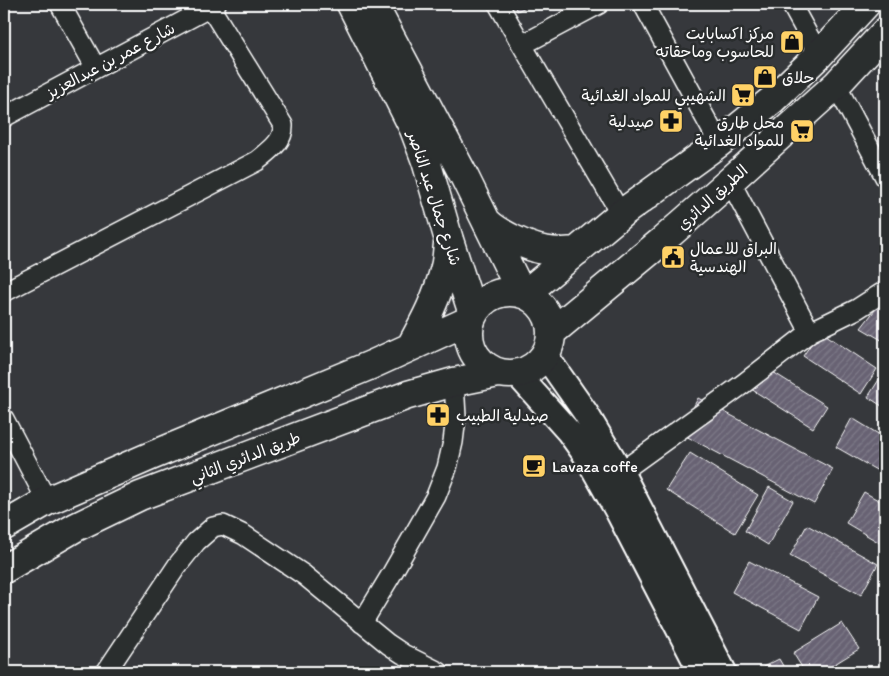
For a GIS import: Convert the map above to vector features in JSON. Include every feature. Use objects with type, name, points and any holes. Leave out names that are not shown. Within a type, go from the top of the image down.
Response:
[{"type":"main road","name":"شارع جمال عبد الناصر","points":[[351,4],[414,129],[426,160],[472,317]]},
{"type":"main road","name":"شارع جمال عبد الناصر","points":[[373,4],[523,293]]},
{"type":"main road","points":[[523,293],[621,214],[719,143],[772,100],[819,55],[866,4]]},
{"type":"main road","name":"الطريق الدائري","points":[[548,344],[836,85],[885,32]]},
{"type":"main road","points":[[486,221],[491,227],[530,247],[549,252],[577,251]]},
{"type":"main road","points":[[411,346],[430,312],[439,289],[446,266],[449,240]]},
{"type":"main road","points":[[502,292],[523,293],[536,300],[550,320],[548,344],[538,364],[528,370],[508,373],[486,367],[477,358],[471,346],[468,333],[472,317],[485,299],[502,292]]},
{"type":"main road","points":[[4,526],[47,501],[362,368],[472,317]]},
{"type":"main road","name":"طريق الدائري الثاني","points":[[4,569],[76,527],[140,496],[408,395],[454,382],[508,373]]},
{"type":"street","points":[[60,4],[96,68]]},
{"type":"street","points":[[498,4],[621,214]]},
{"type":"street","points":[[522,46],[599,4]]},
{"type":"street","points":[[643,4],[719,143]]},
{"type":"street","points":[[791,4],[819,55]]},
{"type":"street","points":[[4,292],[257,161],[278,143],[283,131],[283,125],[213,5]]},
{"type":"street","name":"شارع عمر بن عبدالعزيز","points":[[4,117],[213,5]]},
{"type":"street","points":[[836,85],[885,177]]},
{"type":"street","points":[[730,181],[810,332]]},
{"type":"street","points":[[621,472],[743,384],[810,332],[857,309],[885,291]]},
{"type":"street","points":[[548,344],[621,472],[724,672]]},
{"type":"street","points":[[508,373],[570,432],[587,457],[618,512],[701,672]]},
{"type":"street","points":[[362,623],[432,503],[447,468],[456,416],[454,382]]},
{"type":"street","points":[[4,419],[47,501]]},
{"type":"street","points":[[106,672],[177,566],[196,542],[213,527],[223,525],[244,535],[304,576],[388,644],[427,670]]},
{"type":"building","points":[[513,4],[532,4],[517,11]]},
{"type":"building","points":[[885,297],[885,342],[861,328]]},
{"type":"building","points":[[820,331],[877,369],[861,394],[803,356]]},
{"type":"building","points":[[757,362],[827,406],[813,428],[743,384]]},
{"type":"building","points":[[885,370],[885,408],[868,397]]},
{"type":"building","points":[[698,398],[833,469],[814,504],[680,433]]},
{"type":"building","points":[[852,418],[885,438],[885,475],[836,447]]},
{"type":"building","points":[[690,453],[758,495],[735,533],[666,490]]},
{"type":"building","points":[[769,487],[793,501],[768,545],[745,531]]},
{"type":"building","points":[[864,492],[885,504],[885,546],[846,523]]},
{"type":"building","points":[[807,525],[878,564],[861,595],[790,556]]},
{"type":"building","points":[[749,561],[818,597],[801,629],[732,592]]},
{"type":"building","points":[[842,623],[859,649],[822,672],[805,672],[793,653]]},
{"type":"building","points":[[779,659],[786,671],[766,672],[763,667]]},
{"type":"place","name":"مركز اكسابايت للحاسوب وماحقاته","points":[[792,42]]},
{"type":"place","name":"حلاق","points":[[765,77]]},
{"type":"place","name":"الشهيبي للمواد الغدائية","points":[[743,95]]},
{"type":"place","name":"صيدلية","points":[[671,121]]},
{"type":"place","name":"محل طارق للمواد الغدائية","points":[[802,131]]},
{"type":"place","name":"البراق للاعمال الهندسية","points":[[673,257]]},
{"type":"place","name":"صيدلية الطبيب","points":[[438,415]]},
{"type":"place","name":"Lavaza coffe","points":[[534,466]]}]
